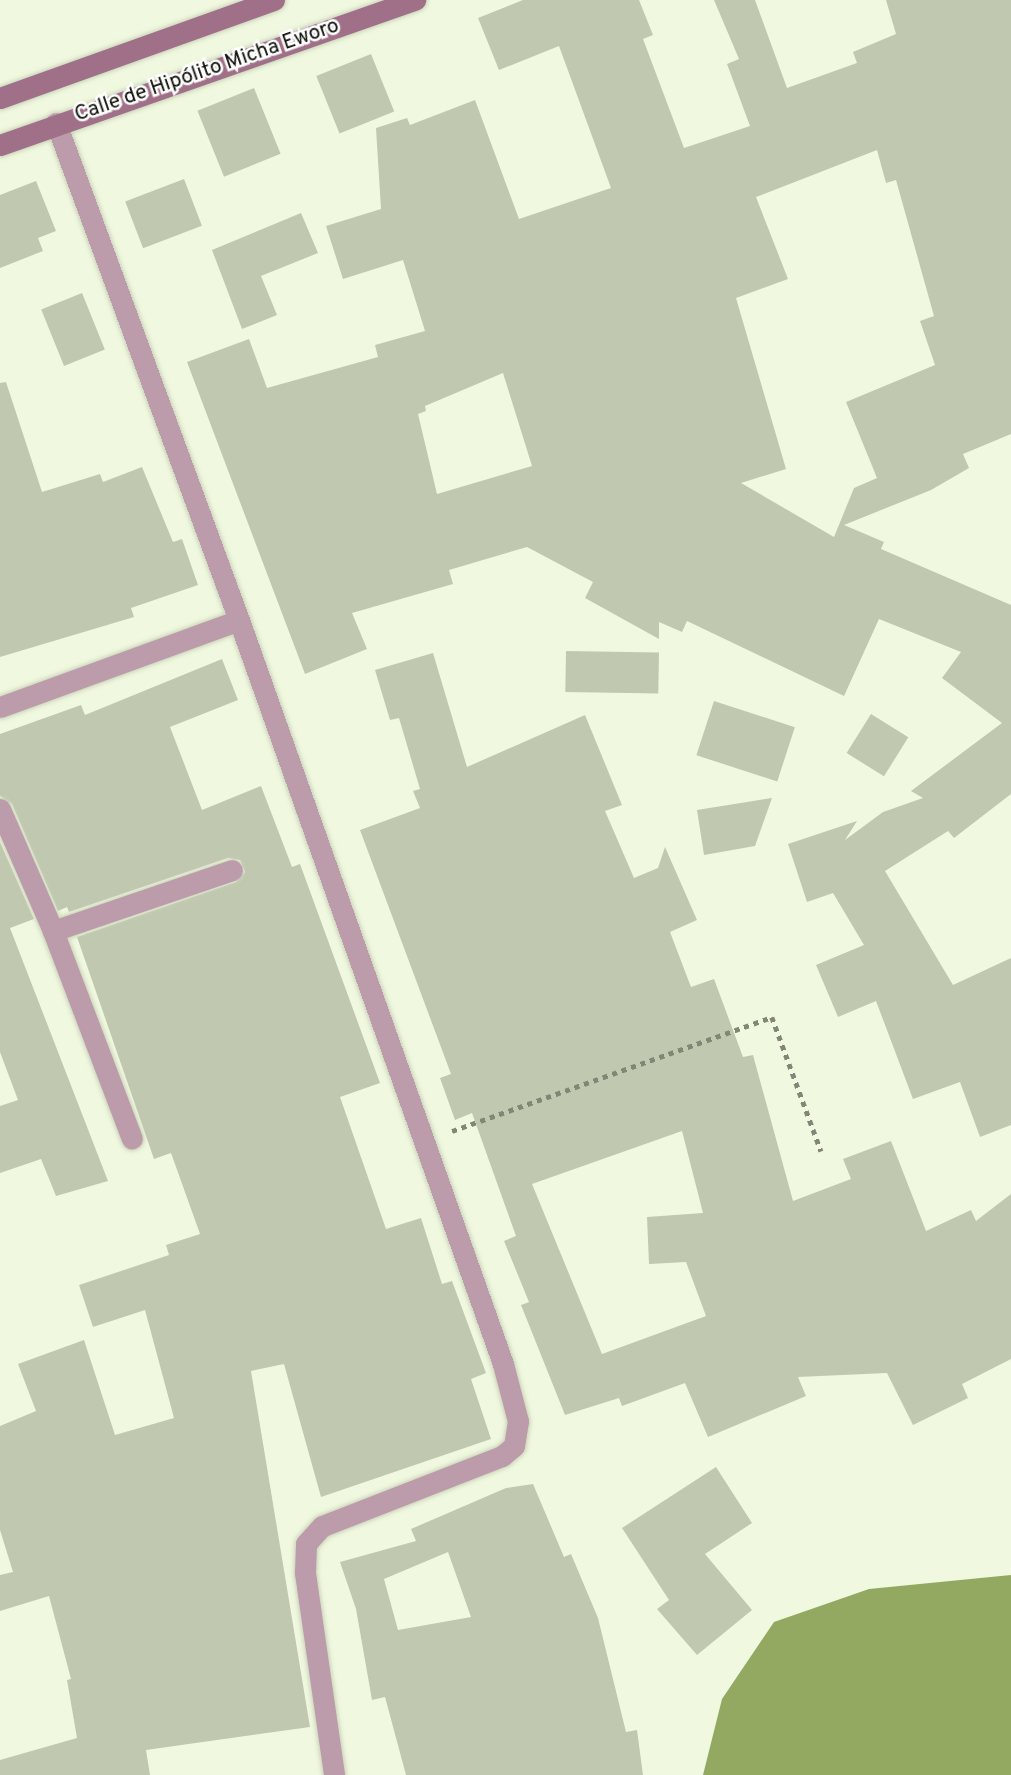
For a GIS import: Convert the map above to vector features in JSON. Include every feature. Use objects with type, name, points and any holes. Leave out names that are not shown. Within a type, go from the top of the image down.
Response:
[{"type":"main road","name":"Calle de Hipólito Micha Eworo","points":[[0,98],[274,0]]},
{"type":"main road","name":"Calle de Hipólito Micha Eworo","points":[[0,145],[56,123],[415,0]]},
{"type":"street","points":[[56,123],[239,620],[503,1364],[518,1434],[514,1446],[502,1456],[322,1526],[306,1544],[305,1573],[334,1775]]},
{"type":"street","points":[[0,707],[239,620]]},
{"type":"street","points":[[0,809],[53,931],[132,1139]]},
{"type":"street","points":[[53,931],[232,870]]},
{"type":"path","points":[[424,1141],[772,1017],[821,1151]]},
{"type":"shaded area","points":[[1011,1575],[1011,1775],[703,1775],[722,1699],[774,1622],[869,1589]]},
{"type":"building","points":[[523,0],[639,0],[653,35],[643,39],[684,148],[750,126],[727,64],[739,59],[714,0],[755,0],[787,88],[857,63],[853,52],[896,34],[886,0],[1011,0],[1011,434],[963,454],[969,468],[931,490],[844,525],[884,542],[881,549],[1011,605],[1011,794],[954,838],[948,831],[885,871],[953,985],[1011,958],[1011,1125],[980,1137],[960,1082],[913,1099],[876,1001],[838,1017],[816,965],[864,945],[833,893],[807,902],[788,844],[857,821],[845,840],[883,812],[923,798],[911,791],[1002,723],[942,678],[961,652],[879,619],[844,696],[687,621],[682,632],[659,622],[659,639],[585,598],[593,582],[527,547],[449,570],[453,584],[352,613],[367,649],[305,674],[187,362],[249,339],[267,388],[378,357],[375,345],[425,331],[403,260],[343,279],[326,226],[381,209],[376,128],[407,118],[410,125],[475,100],[519,219],[611,188],[559,46],[499,70],[478,18]],"holes":[[[877,150],[886,183],[896,180],[934,316],[920,321],[935,365],[846,402],[877,478],[854,488],[834,537],[741,483],[786,469],[736,298],[788,279],[756,197]],[[503,373],[532,466],[437,494],[418,414],[426,411],[425,406]]]},
{"type":"building","points":[[371,54],[394,111],[340,134],[316,76]]},
{"type":"building","points":[[254,88],[281,154],[224,177],[197,111]]},
{"type":"building","points":[[184,179],[202,226],[143,248],[125,202]]},
{"type":"building","points":[[36,181],[56,231],[38,238],[43,251],[0,268],[0,195]]},
{"type":"building","points":[[301,213],[318,253],[261,276],[277,315],[242,329],[212,250]]},
{"type":"building","points":[[82,293],[105,350],[64,366],[41,309]]},
{"type":"building","points":[[6,382],[42,492],[100,474],[103,482],[142,467],[173,542],[182,539],[198,585],[131,608],[134,617],[0,657],[0,383]]},
{"type":"building","points":[[566,651],[659,653],[658,694],[565,692]]},
{"type":"building","points":[[433,653],[467,767],[585,715],[622,805],[605,811],[634,878],[658,868],[665,847],[697,920],[670,932],[691,987],[714,979],[743,1057],[753,1055],[793,1201],[851,1179],[843,1159],[891,1141],[926,1231],[971,1210],[976,1221],[1011,1194],[1011,1359],[962,1384],[968,1398],[913,1425],[887,1373],[798,1377],[806,1396],[708,1437],[685,1383],[622,1406],[619,1398],[565,1415],[521,1305],[529,1302],[504,1241],[516,1236],[472,1113],[455,1120],[440,1078],[451,1074],[360,830],[420,808],[413,791],[420,789],[399,718],[390,720],[375,670]],"holes":[[[682,1131],[703,1213],[647,1217],[649,1264],[686,1262],[706,1316],[602,1354],[532,1184]]]},
{"type":"building","points":[[222,659],[238,700],[170,727],[202,810],[261,786],[292,867],[300,864],[380,1083],[340,1097],[386,1229],[421,1218],[442,1284],[452,1281],[486,1373],[471,1379],[491,1439],[321,1497],[284,1364],[251,1371],[310,1727],[146,1750],[150,1775],[0,1775],[0,1760],[77,1738],[67,1680],[71,1679],[49,1596],[0,1611],[0,1575],[13,1572],[0,1530],[0,1426],[36,1411],[18,1364],[84,1340],[115,1435],[174,1418],[145,1310],[93,1327],[79,1285],[169,1255],[166,1245],[200,1234],[171,1153],[154,1159],[77,937],[236,882],[245,872],[240,860],[228,858],[69,912],[67,907],[58,911],[12,804],[0,796],[0,734],[81,705],[85,715]]},
{"type":"building","points":[[714,701],[795,727],[777,781],[696,755]]},
{"type":"building","points":[[871,714],[908,737],[884,776],[847,753]]},
{"type":"building","points":[[772,798],[755,846],[704,855],[697,810]]},
{"type":"building","points":[[0,842],[34,919],[10,928],[108,1181],[56,1196],[41,1159],[0,1173],[0,1106],[18,1100],[0,1052]]},
{"type":"building","points":[[716,1467],[752,1523],[705,1554],[752,1610],[697,1655],[657,1609],[669,1600],[622,1528]]},
{"type":"building","points":[[533,1484],[564,1557],[571,1554],[598,1618],[626,1732],[637,1730],[643,1775],[406,1775],[385,1697],[372,1700],[356,1609],[340,1562],[416,1541],[411,1529],[506,1488]],"holes":[[[448,1552],[471,1617],[398,1630],[384,1579]]]}]
